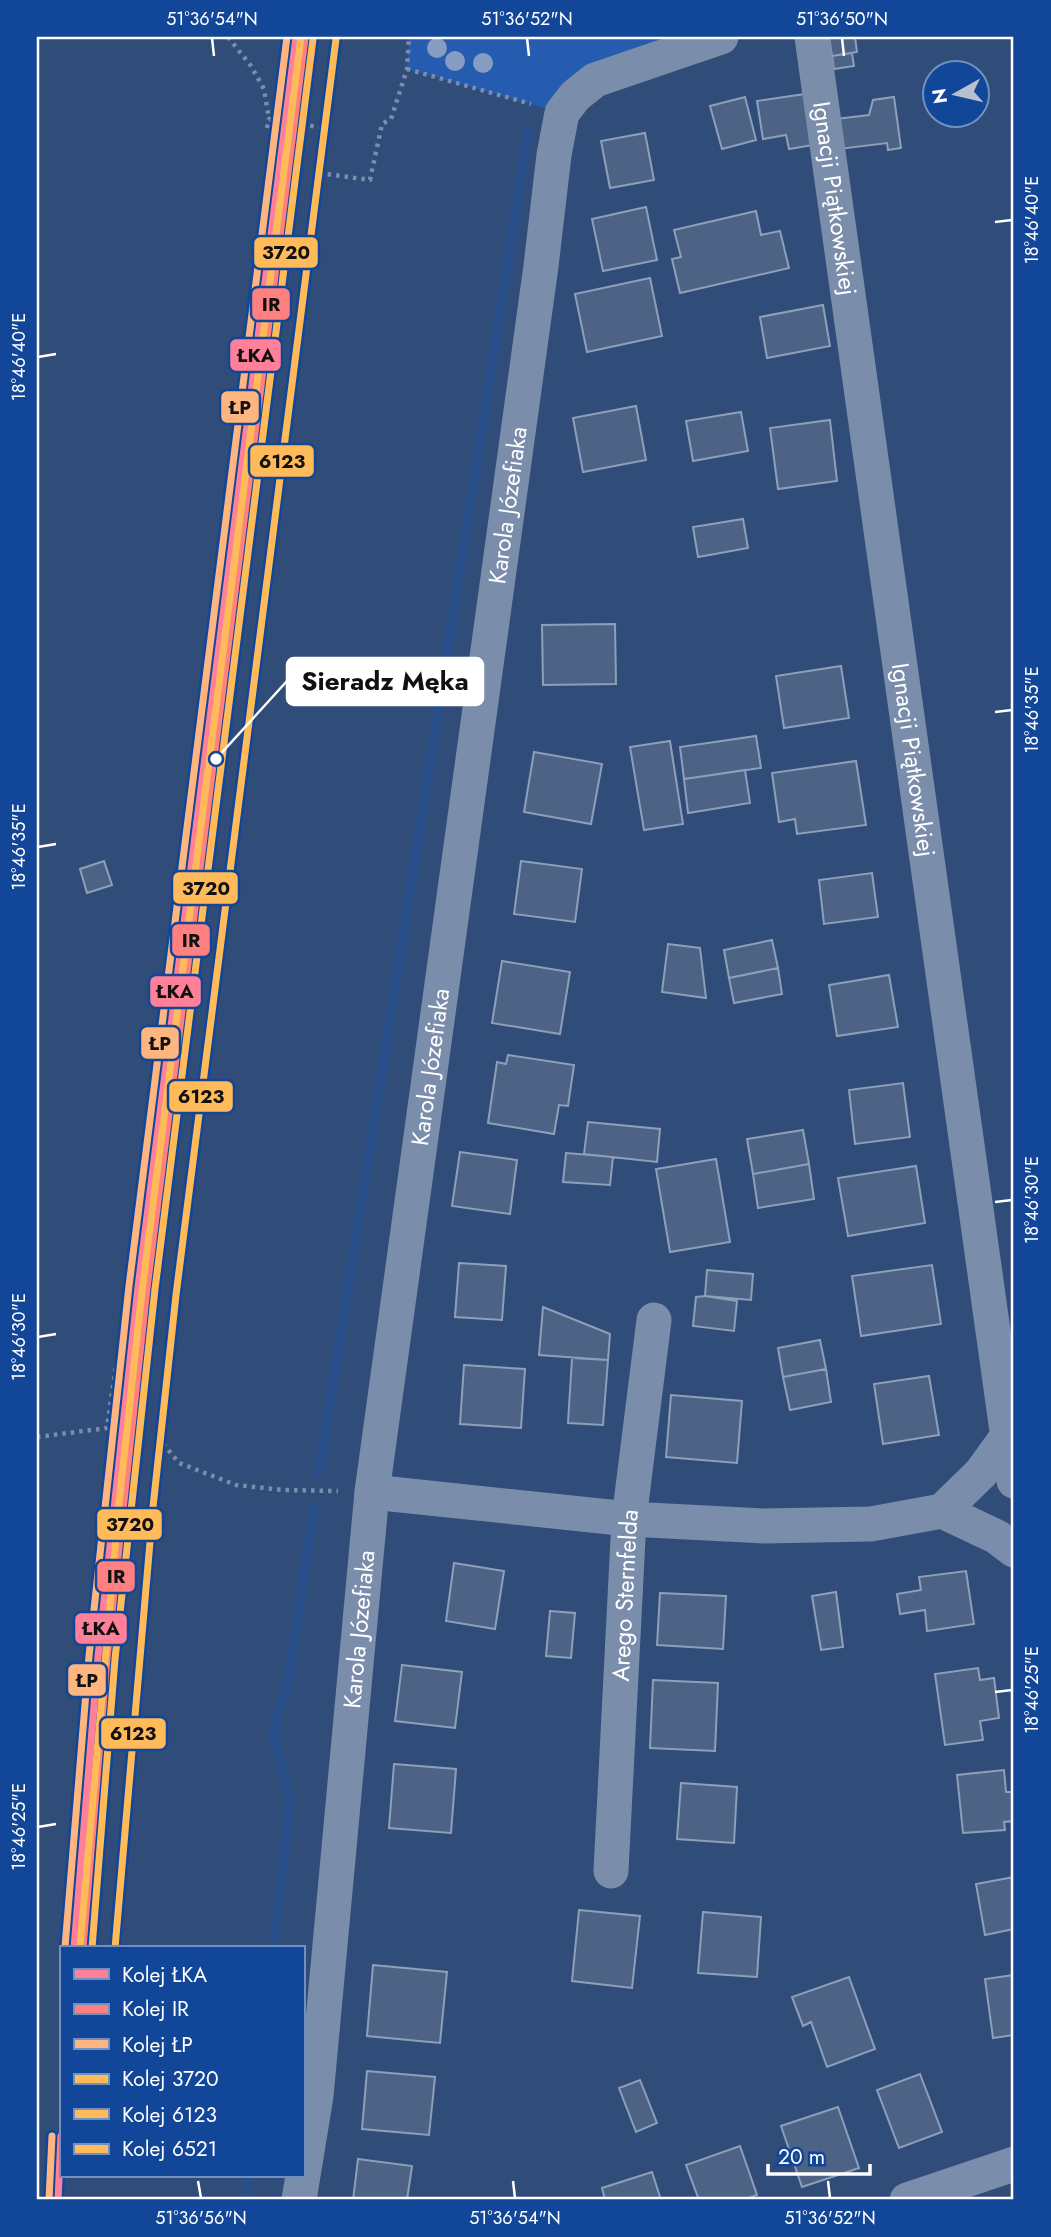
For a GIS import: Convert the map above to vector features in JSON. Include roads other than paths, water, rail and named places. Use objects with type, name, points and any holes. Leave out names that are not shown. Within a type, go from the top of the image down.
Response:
[{"type":"street","name":"Karola Józefiaka","points":[[304,2169],[316,2096],[372,1492],[536,307],[554,155],[562,113],[575,96],[595,80],[721,37]]},
{"type":"street","name":"Ignacji Piątkowskiej","points":[[812,37],[1014,1481]]},
{"type":"street","name":"Arego Sternfelda","points":[[611,1871],[629,1520],[654,1320]]},
{"type":"street","points":[[372,1492],[629,1520],[765,1526],[871,1524],[942,1511],[981,1473],[1007,1437]]},
{"type":"street","points":[[942,1511],[997,1536],[1014,1550]]},
{"type":"street","points":[[907,2200],[1014,2164]]},
{"type":"street","name":"Karola Józefiaka","points":[[299,2200],[303,2178]]},
{"type":"waterway","points":[[319,1473],[528,131]]},
{"type":"waterway","points":[[274,1946],[290,1801],[273,1730],[288,1682],[314,1508]]},
{"type":"waterway","points":[[245,2200],[248,2178]]},
{"type":"rail line","name":"ŁP","points":[[65,1946],[89,1656],[129,1286],[287,37]]},
{"type":"rail line","name":"ŁKA","points":[[74,1946],[98,1657],[138,1287],[296,37]]},
{"type":"rail line","name":"6521","points":[[80,1946],[119,1503],[142,1291],[301,37]]},
{"type":"rail line","name":"IR","points":[[83,1946],[107,1658],[147,1288],[305,38]]},
{"type":"rail line","name":"3720","points":[[92,1946],[115,1659],[155,1289],[313,39]]},
{"type":"rail line","name":"6123","points":[[115,1946],[153,1507],[176,1295],[336,39]]},
{"type":"rail line","name":"ŁP","points":[[49,2200],[52,2136]]},
{"type":"rail line","name":"ŁKA","points":[[58,2200],[60,2157]]},
{"type":"place","name":"Sieradz Męka","points":[[216,759]]}]
